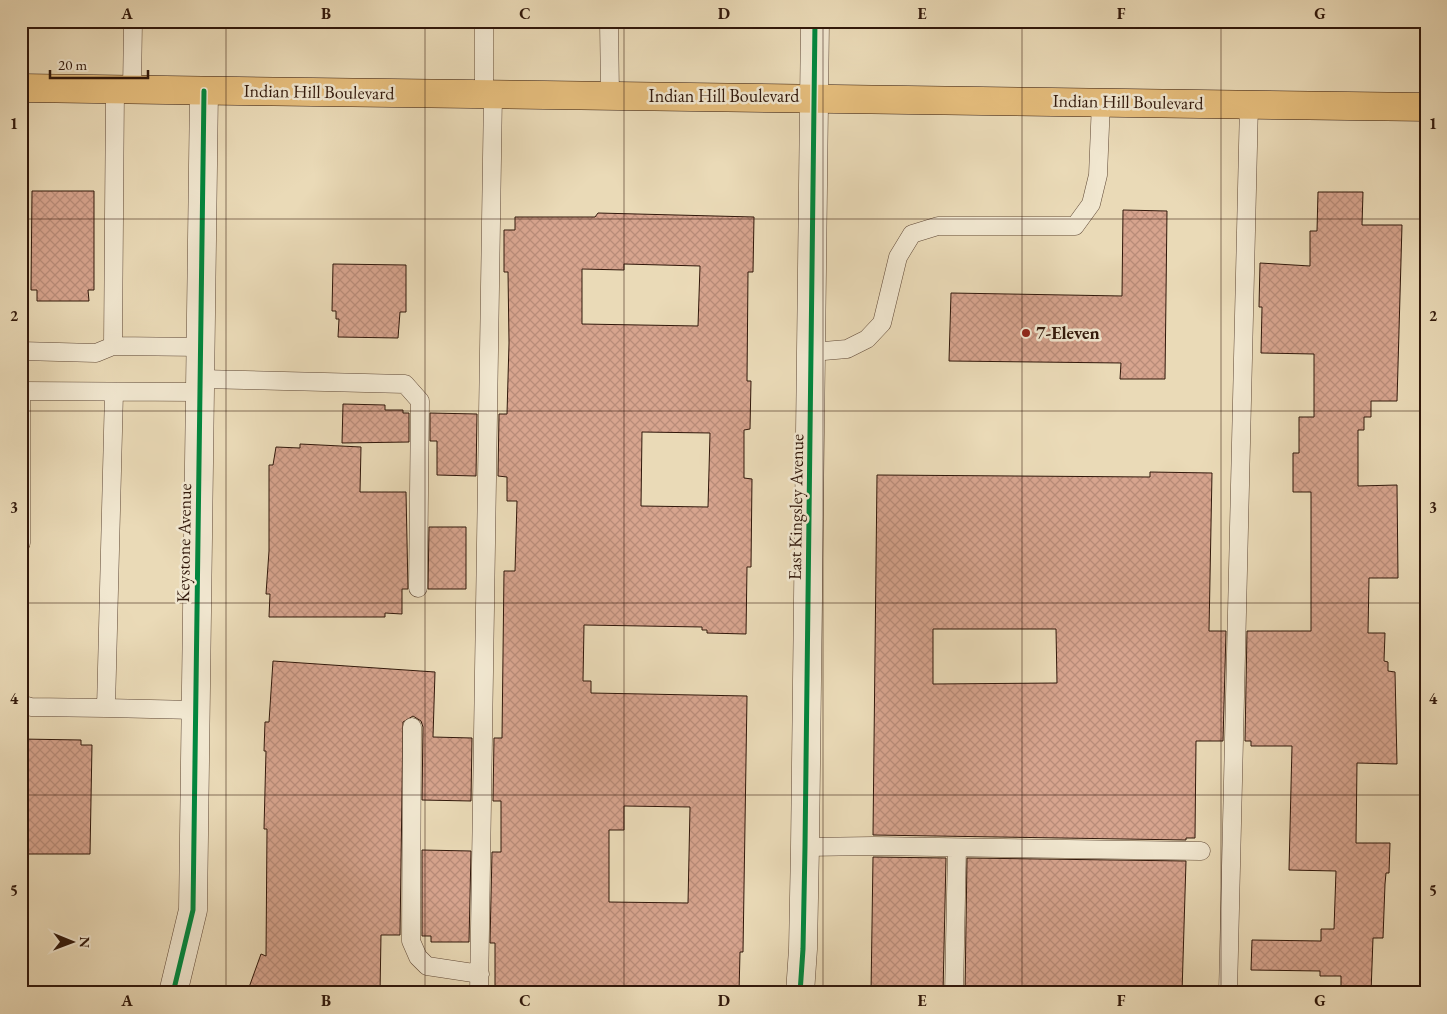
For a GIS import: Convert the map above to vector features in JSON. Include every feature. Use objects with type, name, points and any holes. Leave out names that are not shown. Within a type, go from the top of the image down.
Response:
[{"type":"main road","name":"Indian Hill Boulevard","points":[[21,88],[815,97],[1426,107]]},
{"type":"street","name":"East Kingsley Avenue","points":[[800,993],[805,847],[815,21]]},
{"type":"street","name":"Keystone Avenue","points":[[173,993],[193,910],[204,91]]},
{"type":"lane","points":[[113,346],[124,90],[133,21]]},
{"type":"lane","points":[[479,993],[488,94],[484,21]]},
{"type":"lane","points":[[609,21],[610,95]]},
{"type":"lane","points":[[812,352],[847,348],[867,338],[882,324],[898,257],[912,234],[938,226],[1075,226],[1091,204],[1098,175],[1101,102]]},
{"type":"lane","points":[[1228,993],[1249,104]]},
{"type":"lane","points":[[21,351],[96,354],[113,346],[201,347]]},
{"type":"lane","points":[[21,543],[21,391],[114,392],[200,386],[405,384],[420,401],[418,588]]},
{"type":"lane","points":[[106,708],[114,392]]},
{"type":"lane","points":[[21,704],[31,707],[195,710]]},
{"type":"lane","points":[[412,727],[411,941],[418,957],[427,966],[480,974]]},
{"type":"lane","points":[[805,847],[1201,851]]},
{"type":"lane","points":[[954,993],[957,848]]},
{"type":"building","points":[[32,191],[94,191],[94,290],[88,290],[89,301],[37,301],[37,290],[31,290]]},
{"type":"building","points":[[1318,192],[1363,192],[1362,225],[1402,225],[1397,401],[1371,401],[1371,417],[1364,417],[1364,430],[1358,430],[1358,486],[1397,485],[1398,578],[1369,578],[1368,633],[1385,633],[1384,661],[1388,662],[1388,671],[1395,672],[1397,764],[1357,763],[1356,843],[1390,843],[1389,873],[1386,873],[1385,884],[1383,938],[1373,938],[1371,993],[1341,993],[1341,976],[1320,976],[1320,971],[1251,970],[1252,940],[1321,941],[1321,929],[1334,929],[1336,871],[1289,870],[1292,746],[1251,746],[1251,741],[1245,741],[1247,631],[1311,631],[1311,492],[1293,492],[1293,453],[1299,453],[1299,417],[1314,417],[1314,354],[1261,353],[1262,307],[1259,307],[1260,263],[1310,266],[1310,231],[1317,231]]},
{"type":"building","points":[[1123,210],[1167,211],[1165,379],[1120,379],[1121,363],[949,361],[951,293],[1122,296]]},
{"type":"building","points":[[598,213],[754,217],[753,272],[748,272],[747,381],[751,381],[750,429],[744,430],[744,478],[752,479],[751,567],[747,567],[746,634],[707,633],[707,630],[702,630],[702,627],[584,625],[583,681],[591,681],[591,693],[747,696],[743,952],[740,952],[739,993],[579,993],[579,988],[495,988],[495,943],[490,943],[492,852],[501,852],[501,801],[493,801],[494,738],[502,738],[504,571],[515,571],[517,501],[507,501],[507,477],[498,476],[499,414],[507,414],[509,343],[508,272],[504,272],[504,230],[515,230],[515,217],[595,217]],"holes":[[[624,264],[700,266],[698,326],[582,324],[582,269],[624,270]],[[642,432],[710,433],[708,507],[641,506]],[[624,806],[690,807],[688,903],[609,902],[609,830],[624,830]]]},
{"type":"building","points":[[333,264],[406,265],[406,312],[400,312],[398,338],[338,337],[339,319],[336,319],[336,311],[332,311]]},
{"type":"building","points":[[343,404],[385,405],[385,410],[403,410],[403,413],[409,413],[409,442],[342,443]]},
{"type":"building","points":[[430,413],[477,414],[476,476],[437,475],[437,441],[430,441]]},
{"type":"building","points":[[300,444],[361,447],[360,492],[406,492],[408,589],[402,589],[402,614],[385,613],[385,617],[269,617],[270,594],[266,594],[269,551],[269,465],[273,465],[276,447],[300,448]]},
{"type":"building","points":[[1150,472],[1212,473],[1209,631],[1226,631],[1223,741],[1196,741],[1195,838],[1186,838],[1186,840],[873,835],[877,475],[1150,477]],"holes":[[[933,629],[1056,629],[1057,683],[933,684]]]},
{"type":"building","points":[[429,527],[466,527],[466,589],[428,589]]},
{"type":"building","points":[[273,661],[435,672],[433,737],[472,738],[471,801],[422,800],[423,727],[421,721],[413,716],[403,722],[400,935],[381,935],[380,993],[247,993],[261,954],[266,956],[267,829],[264,829],[266,751],[264,751],[265,722],[269,722]]},
{"type":"building","points":[[21,739],[81,740],[81,745],[92,745],[90,854],[21,854]]},
{"type":"building","points":[[422,850],[471,851],[469,942],[431,942],[431,936],[422,936]]},
{"type":"building","points":[[873,857],[946,858],[943,993],[871,993]]},
{"type":"building","points":[[967,858],[1186,861],[1182,993],[965,993]]},
{"type":"cycle path","points":[[800,993],[805,847],[815,21]]},
{"type":"cycle path","points":[[173,993],[193,910],[204,91]]},
{"type":"place","name":"7-Eleven","points":[[1026,333]]}]
